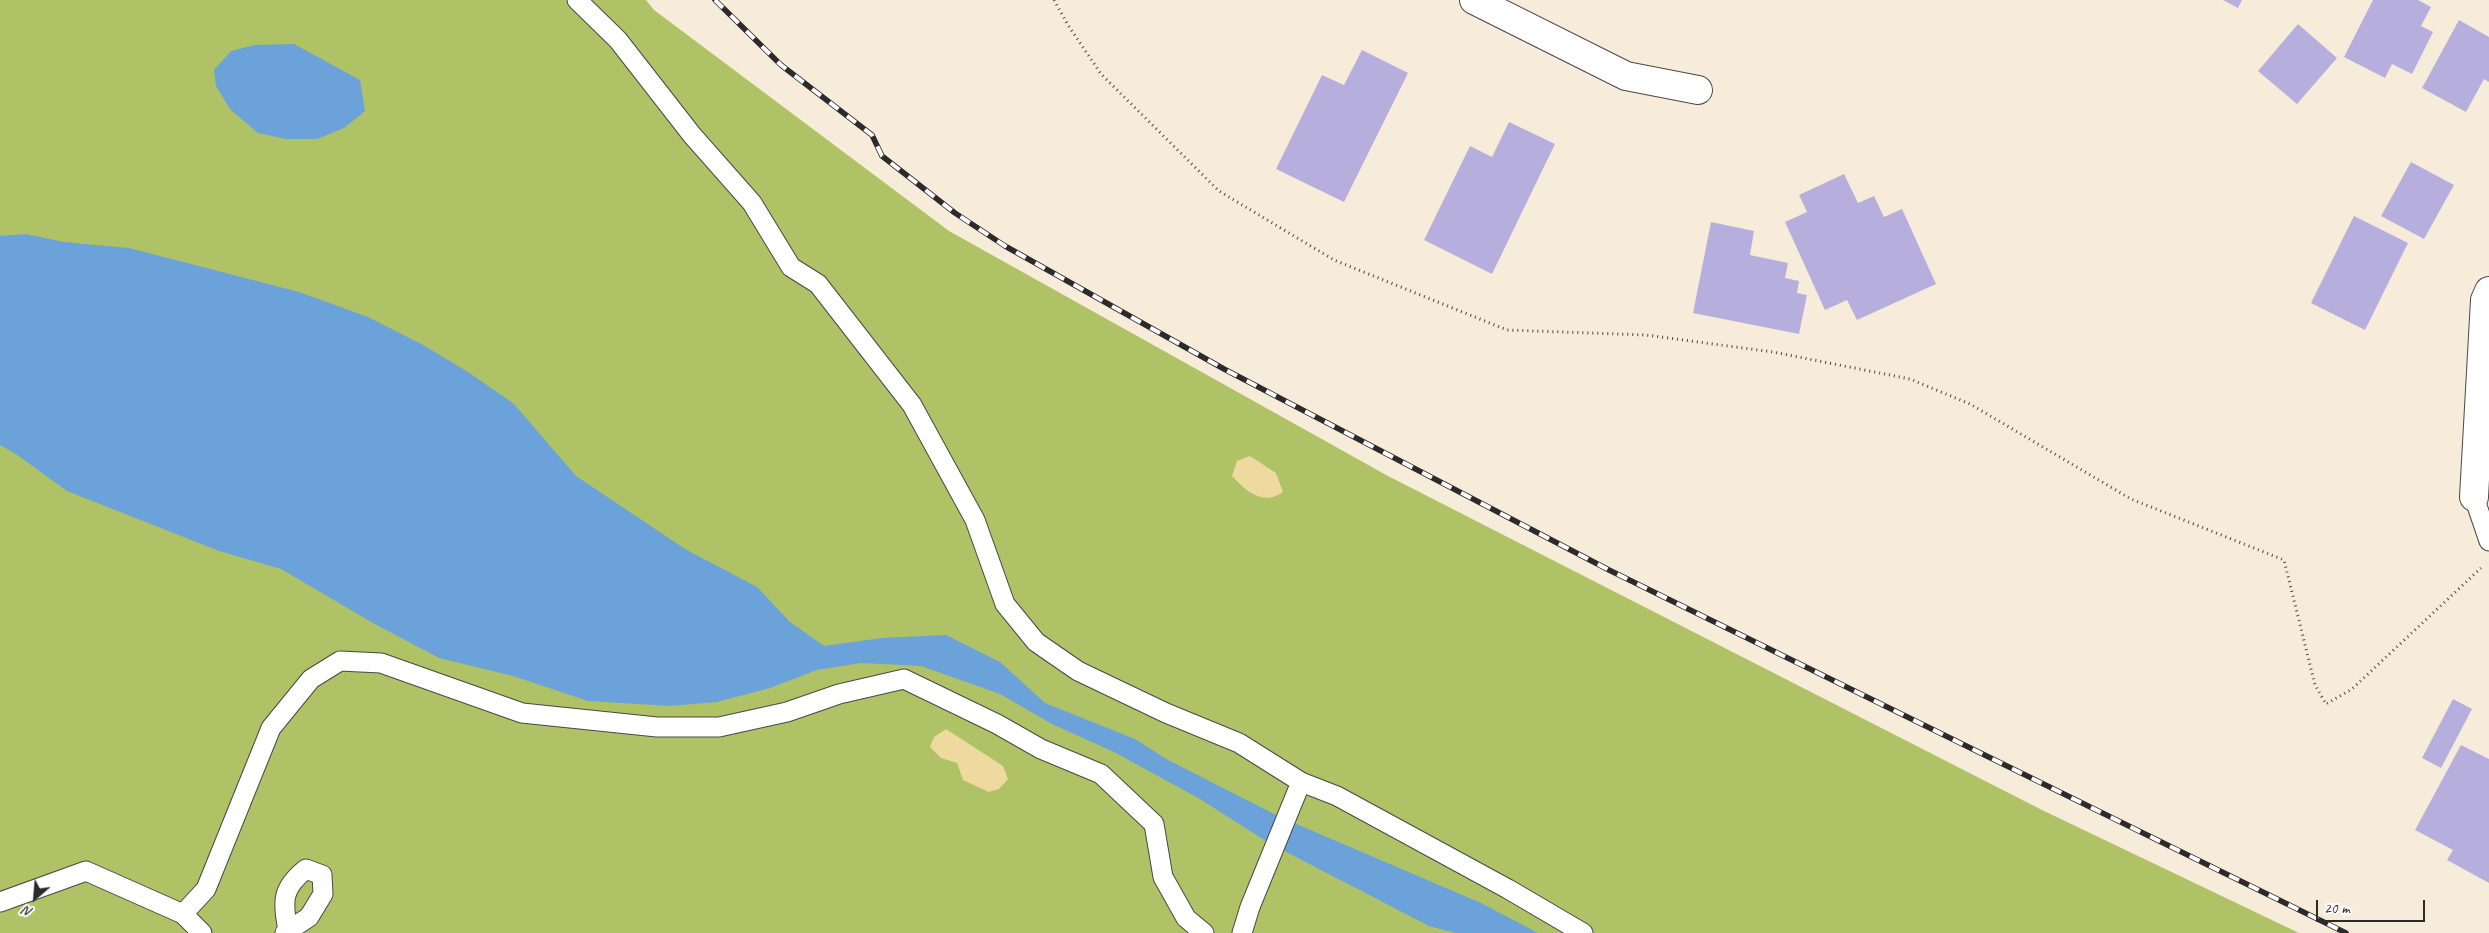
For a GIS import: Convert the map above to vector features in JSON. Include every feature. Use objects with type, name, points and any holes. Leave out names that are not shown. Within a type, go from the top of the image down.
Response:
[{"type":"street","points":[[1474,0],[1626,76],[1698,90]]},
{"type":"street","points":[[2474,497],[2482,330],[2485,300],[2489,291]]},
{"type":"lane","points":[[577,0],[618,40],[692,135],[752,204],[791,267],[818,284],[912,405],[975,520],[1005,604],[1036,642],[1078,671],[1166,713],[1239,743],[1301,782],[1337,796],[1508,889],[1583,933]]},
{"type":"lane","points":[[2474,497],[2489,540]]},
{"type":"lane","points":[[183,914],[206,890],[271,728],[311,679],[340,661],[381,663],[522,713],[657,727],[719,727],[787,712],[839,694],[904,679],[997,724],[1041,749],[1101,774],[1154,824],[1163,877],[1186,918],[1204,933]]},
{"type":"lane","points":[[1242,933],[1260,881],[1292,808],[1301,782]]},
{"type":"lane","points":[[0,902],[86,871],[183,914],[202,933]]},
{"type":"path","points":[[1054,0],[1068,25],[1101,74],[1219,191],[1334,260],[1507,330],[1646,335],[1773,352],[1910,379],[1970,404],[2131,499],[2284,560],[2315,685],[2326,704],[2352,689],[2482,568]]},
{"type":"green space","points":[[0,0],[646,0],[654,10],[949,231],[1388,476],[2042,810],[2299,933],[0,933]]},
{"type":"sand","points":[[1250,456],[1276,473],[1283,492],[1269,498],[1262,497],[1249,492],[1232,476],[1237,461]]},
{"type":"sand","points":[[946,729],[1003,766],[1008,779],[999,789],[989,792],[963,780],[957,763],[941,758],[930,747],[934,737]]},
{"type":"water","points":[[294,44],[360,80],[365,111],[344,128],[317,139],[286,139],[258,133],[230,109],[216,86],[214,70],[231,51],[255,45]]},
{"type":"water","points":[[26,234],[64,242],[129,248],[299,292],[368,317],[423,345],[468,372],[514,404],[576,476],[685,549],[757,587],[790,622],[824,646],[882,638],[946,635],[1000,662],[1045,703],[1135,739],[1168,760],[1280,817],[1481,903],[1538,933],[1456,933],[1429,926],[1269,843],[1200,799],[1114,752],[1052,724],[1000,694],[921,666],[861,663],[817,670],[770,688],[717,702],[670,706],[588,701],[513,676],[439,658],[373,623],[281,569],[219,551],[67,491],[16,454],[0,445],[0,236]]},
{"type":"building","points":[[2223,0],[2242,0],[2238,8]]},
{"type":"building","points":[[2373,0],[2418,0],[2431,7],[2421,26],[2433,32],[2412,74],[2392,64],[2385,78],[2344,57]]},
{"type":"building","points":[[2459,20],[2489,37],[2489,82],[2484,79],[2466,112],[2422,88]]},
{"type":"building","points":[[2298,24],[2337,58],[2297,104],[2258,71]]},
{"type":"building","points":[[1362,50],[1408,73],[1344,202],[1276,169],[1322,75],[1344,85]]},
{"type":"building","points":[[1509,122],[1555,144],[1492,274],[1424,240],[1470,146],[1492,157]]},
{"type":"building","points":[[2411,162],[2454,185],[2424,239],[2381,216]]},
{"type":"building","points":[[1844,174],[1858,203],[1874,196],[1884,217],[1902,209],[1936,284],[1857,320],[1847,300],[1825,310],[1785,222],[1807,212],[1799,195]]},
{"type":"building","points":[[2354,216],[2408,243],[2365,330],[2311,303]]},
{"type":"building","points":[[1711,222],[1754,231],[1750,255],[1788,263],[1785,278],[1799,281],[1797,293],[1807,295],[1799,334],[1693,313]]},
{"type":"building","points":[[2453,699],[2472,709],[2441,768],[2422,758]]},
{"type":"building","points":[[2461,745],[2489,759],[2489,883],[2447,860],[2453,850],[2415,830]]},
{"type":"railway","points":[[715,0],[781,65],[872,135],[882,156],[955,213],[1005,246],[1224,369],[1609,570],[2346,933]]}]
